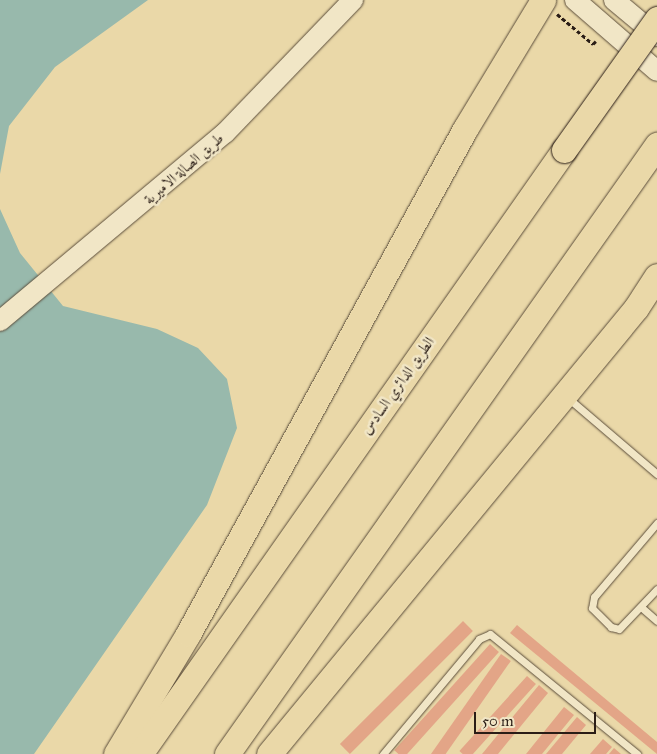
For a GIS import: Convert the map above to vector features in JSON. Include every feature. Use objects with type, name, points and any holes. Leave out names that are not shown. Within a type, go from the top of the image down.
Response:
[{"type":"highway","points":[[116,754],[188,634],[465,129],[542,0]]},
{"type":"highway","name":"الطريق الدائري السادس","points":[[140,754],[657,19]]},
{"type":"highway","points":[[227,754],[657,145]]},
{"type":"highway","points":[[269,754],[636,308],[657,276]]},
{"type":"street","name":"طريق الصالة الاميرية","points":[[0,321],[224,133],[353,0]]},
{"type":"street","points":[[575,0],[657,71]]},
{"type":"street","points":[[614,0],[657,36]]},
{"type":"street","points":[[636,308],[657,283]]},
{"type":"lane","points":[[564,395],[657,474]]},
{"type":"lane","points":[[657,523],[591,604],[594,612],[615,629],[623,628],[657,589]]},
{"type":"lane","points":[[641,607],[657,621]]},
{"type":"lane","points":[[383,754],[479,639],[490,634],[637,754]]},
{"type":"shaded area","points":[[0,0],[148,0],[55,67],[9,126],[0,174]]},
{"type":"shaded area","points":[[0,209],[20,253],[63,306],[157,329],[198,348],[227,379],[237,428],[207,505],[34,754],[0,754]]},
{"type":"building","points":[[463,621],[473,631],[350,754],[340,744]]},
{"type":"building","points":[[517,625],[657,742],[657,754],[510,633]]},
{"type":"building","points":[[490,644],[499,652],[407,754],[398,754],[394,750]]},
{"type":"building","points":[[501,654],[511,661],[446,754],[431,754]]},
{"type":"building","points":[[527,676],[536,684],[473,754],[463,754],[459,751]]},
{"type":"building","points":[[539,685],[548,693],[498,754],[482,754]]},
{"type":"building","points":[[564,707],[574,715],[542,754],[526,754]]},
{"type":"building","points":[[577,717],[586,725],[562,754],[546,754]]},
{"type":"building","points":[[603,739],[612,747],[606,754],[590,754]]},
{"type":"building","points":[[614,748],[621,754],[609,754]]}]
